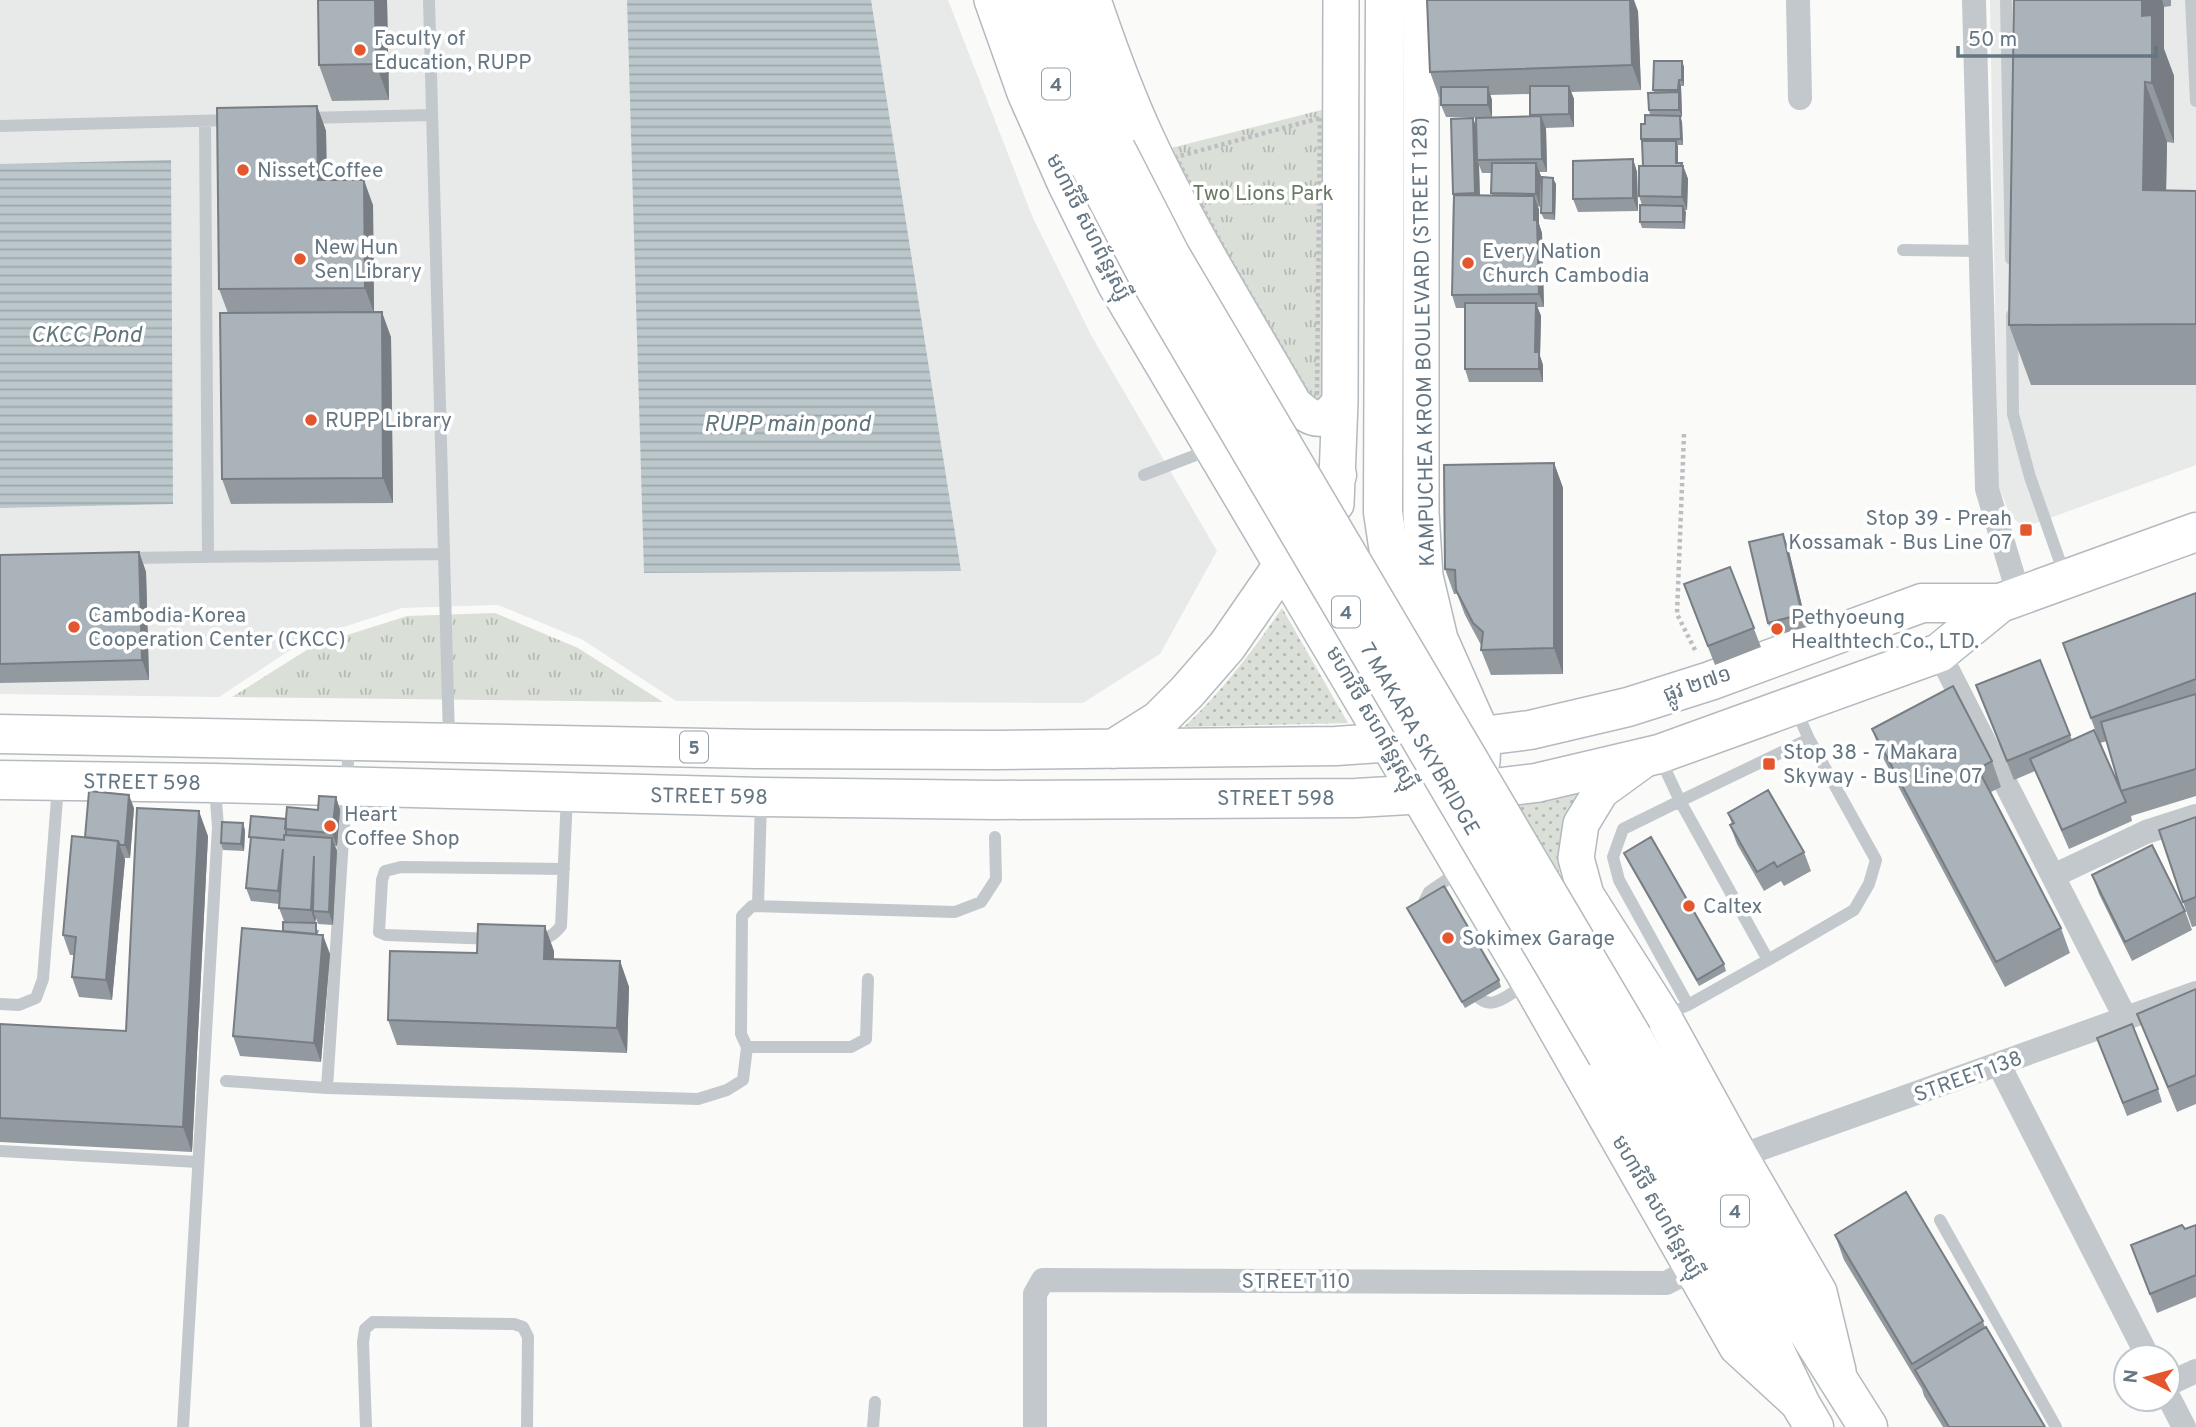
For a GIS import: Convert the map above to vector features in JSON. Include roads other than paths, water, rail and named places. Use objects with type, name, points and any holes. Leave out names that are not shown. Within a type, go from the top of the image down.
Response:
[{"type":"main road","name":"មហាវិថី សហព័ន្ធរុស្ស៊ី","points":[[992,0],[1025,93],[1065,183],[1115,284],[1529,982],[1737,1347],[1807,1416]]},
{"type":"main road","name":"មហាវិថី សហព័ន្ធរុស្ស៊ី","points":[[1025,0],[1053,78],[1103,158]]},
{"type":"main road","name":"4","points":[[1060,0],[1103,158]]},
{"type":"main road","points":[[1093,0],[1116,66],[1147,140],[1198,236],[1294,404],[1307,417],[1319,419],[1331,414],[1340,401]]},
{"type":"main road","points":[[1341,0],[1340,401],[1335,534],[1338,605],[1351,681]]},
{"type":"main road","points":[[1385,0],[1383,512],[1394,586],[1424,684]]},
{"type":"main road","name":"KAMPUCHEA KROM BOULEVARD (STREET 128)","points":[[1421,0],[1421,513],[1425,576],[1440,639],[1483,736],[1485,748],[1481,768],[1461,792]]},
{"type":"main road","name":"7 MAKARA SKYBRIDGE","points":[[1103,158],[1171,256],[1424,684],[1648,1029]]},
{"type":"main road","name":"7 MAKARA SKYBRIDGE","points":[[1103,158],[1153,285],[1648,1029]]},
{"type":"main road","points":[[1209,442],[1249,449],[1270,442],[1287,426],[1294,404]]},
{"type":"main road","points":[[1113,749],[1159,720],[1227,646],[1283,565],[1337,475]]},
{"type":"main road","name":"ផ្លូវ ២៧១","points":[[1388,744],[1530,730],[1628,707],[1710,681],[1922,603],[2010,599],[2196,532]]},
{"type":"main road","name":"ផ្លូវ ២៧១","points":[[1418,796],[1536,783],[1802,723],[1939,653],[2010,599]]},
{"type":"main road","name":"5","points":[[0,734],[757,749],[1113,749],[1388,744]]},
{"type":"main road","points":[[448,789],[449,741]]},
{"type":"main road","name":"មហាវិថី សហព័ន្ធរុស្ស៊ី","points":[[1652,757],[1601,791],[1581,824],[1576,858],[1586,895],[1648,1029],[1784,1293],[1868,1427]]},
{"type":"main road","name":"STREET 598","points":[[0,780],[1019,800],[1418,796]]},
{"type":"main road","name":"មហាវិថី សហព័ន្ធរុស្ស៊ី","points":[[1648,1029],[1740,1156],[1819,1292],[1840,1382]]},
{"type":"main road","name":"មហាវិថី សហព័ន្ធរុស្ស៊ី","points":[[1648,1029],[1762,1324],[1807,1416]]},
{"type":"street","points":[[1798,0],[1800,98]]},
{"type":"street","points":[[1973,0],[1987,489],[2010,599]]},
{"type":"street","points":[[1939,653],[2126,1019]]},
{"type":"street","points":[[2053,876],[2146,832],[2196,816]]},
{"type":"street","name":"STREET 138","points":[[1740,1156],[2196,993]]},
{"type":"street","points":[[1999,1065],[2141,1343]]},
{"type":"street","name":"STREET 110","points":[[1035,1427],[1035,1294],[1044,1280],[1666,1283],[1693,1269]]},
{"type":"lane","points":[[429,0],[449,741]]},
{"type":"lane","points":[[2006,0],[2011,276]]},
{"type":"lane","points":[[2191,0],[2196,102]]},
{"type":"lane","points":[[299,118],[432,115]]},
{"type":"lane","points":[[0,125],[245,120]]},
{"type":"lane","points":[[205,121],[208,557]]},
{"type":"lane","points":[[1903,250],[1981,251]]},
{"type":"lane","points":[[2012,304],[2013,414],[2030,477],[2067,579]]},
{"type":"lane","points":[[1144,475],[1209,442]]},
{"type":"lane","points":[[111,558],[444,554]]},
{"type":"lane","points":[[1802,723],[1876,860],[1869,884],[1854,910],[1648,1029],[1613,857],[1622,829],[1680,801],[1802,723]]},
{"type":"lane","points":[[327,1088],[350,739]]},
{"type":"lane","points":[[1652,757],[1680,801],[1768,960]]},
{"type":"lane","points":[[0,1004],[19,1005],[36,998],[43,979],[58,781]]},
{"type":"lane","points":[[183,1427],[218,827],[214,783]]},
{"type":"lane","points":[[564,869],[401,867],[385,871],[379,932],[386,935],[542,940],[554,934],[561,926],[564,869],[568,792]]},
{"type":"lane","points":[[758,906],[761,797]]},
{"type":"lane","points":[[226,1081],[327,1088],[698,1098],[727,1090],[743,1080],[747,1047],[741,1034],[742,916],[752,906],[955,912],[981,902],[996,879],[995,837]]},
{"type":"lane","points":[[1433,923],[1424,902],[1429,892],[1462,869]]},
{"type":"lane","points":[[1464,976],[1476,997],[1484,1003],[1496,1003],[1529,982]]},
{"type":"lane","points":[[747,1047],[851,1047],[866,1039],[869,979]]},
{"type":"lane","points":[[0,1152],[198,1162]]},
{"type":"lane","points":[[1940,1220],[2056,1427]]},
{"type":"lane","points":[[366,1427],[363,1342],[365,1329],[373,1322],[514,1324],[523,1327],[528,1337],[527,1427]]},
{"type":"lane","points":[[873,1427],[875,1402]]},
{"type":"water","name":"RUPP main pond","points":[[627,0],[871,0],[961,571],[644,573]]},
{"type":"water","name":"CKCC Pond","points":[[171,160],[173,504],[0,508],[0,164]]},
{"type":"place","name":"Faculty of Education, RUPP","points":[[360,50]]},
{"type":"place","name":"Nisset Coffee","points":[[243,170]]},
{"type":"place","name":"New Hun Sen Library","points":[[300,259]]},
{"type":"place","name":"Every Nation Church Cambodia","points":[[1468,263]]},
{"type":"place","name":"RUPP Library","points":[[311,420]]},
{"type":"place","name":"Stop 39 - Preah Kossamak - Bus Line 07","points":[[2026,530]]},
{"type":"place","name":"Cambodia-Korea Cooperation Center (CKCC)","points":[[74,627]]},
{"type":"place","name":"Pethyoeung Healthtech Co., LTD.","points":[[1777,629]]},
{"type":"place","name":"Stop 38 - 7 Makara Skyway - Bus Line 07","points":[[1769,764]]},
{"type":"place","name":"Heart Coffee Shop","points":[[330,826]]},
{"type":"place","name":"Caltex","points":[[1689,906]]},
{"type":"place","name":"Sokimex Garage","points":[[1448,938]]},
{"type":"park label","name":"Two Lions Park","points":[[1263,193]]}]
